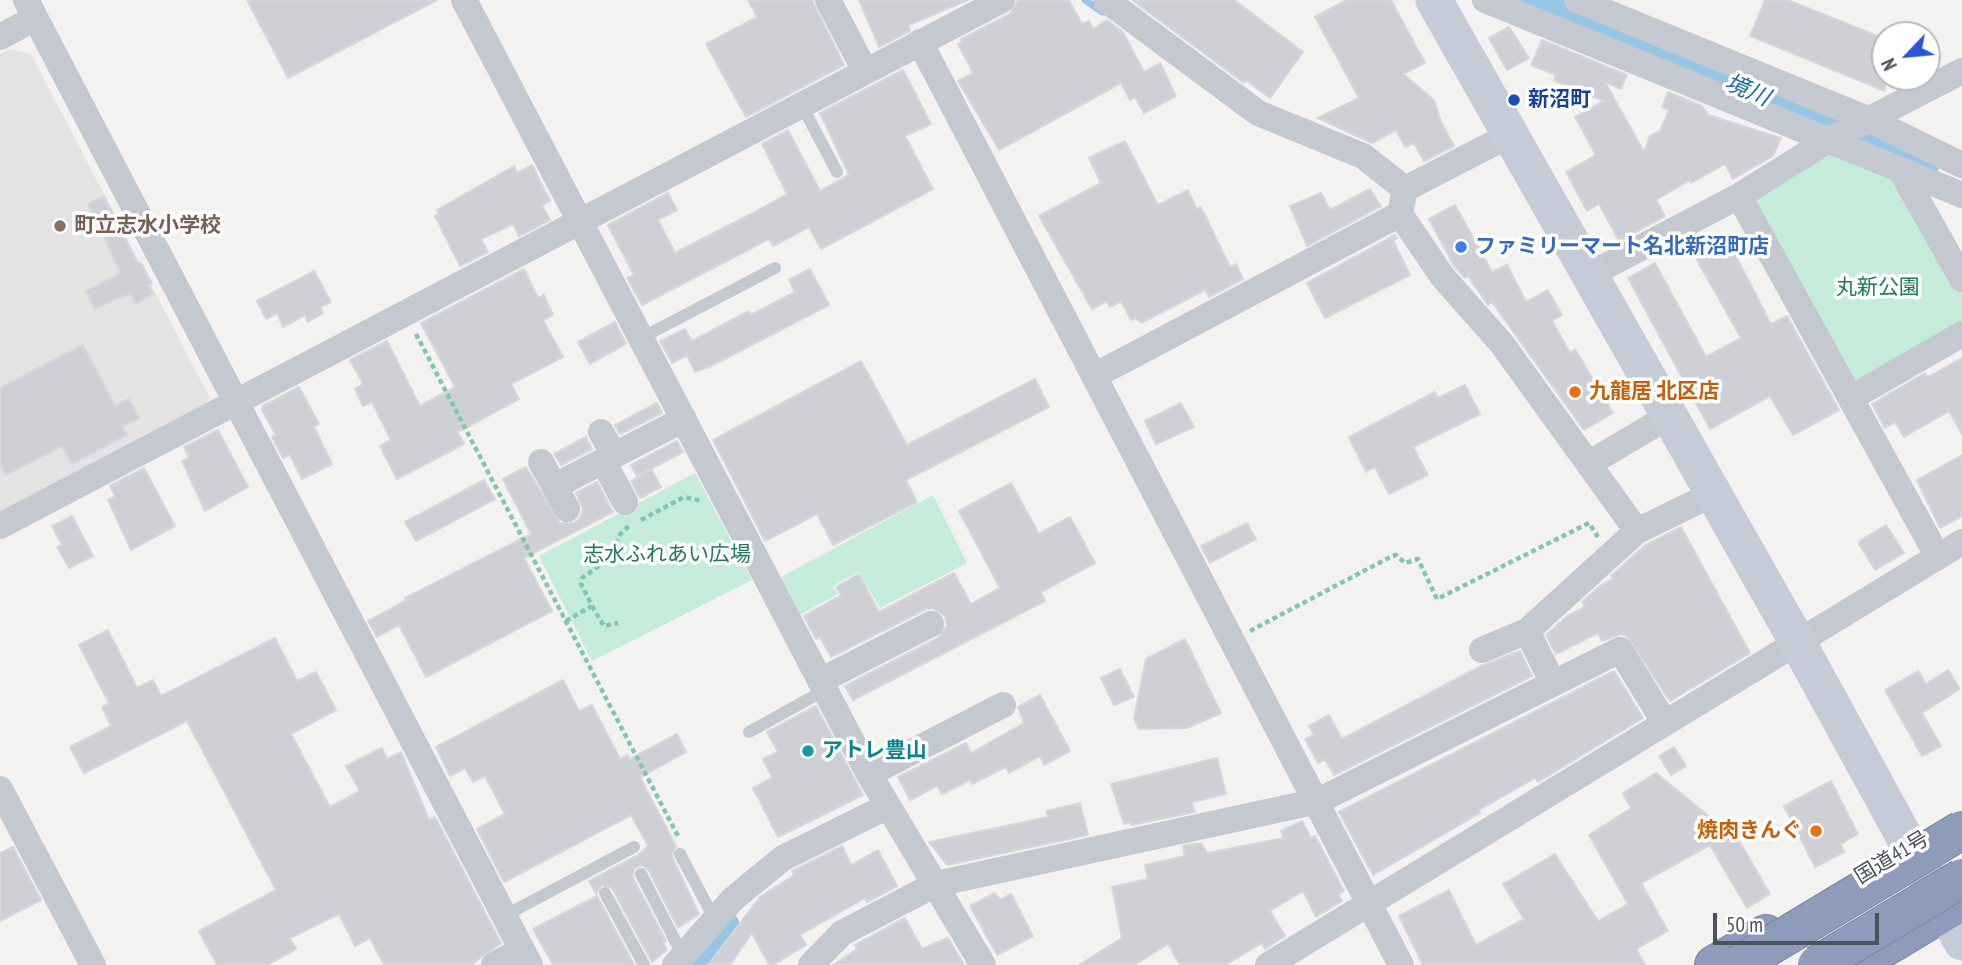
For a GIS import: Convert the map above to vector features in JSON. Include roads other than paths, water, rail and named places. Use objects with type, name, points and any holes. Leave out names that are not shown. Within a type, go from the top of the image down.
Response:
[{"type":"highway","name":"国道41号","points":[[1714,965],[1962,816]]},
{"type":"highway","points":[[1738,965],[1962,830]]},
{"type":"highway","points":[[1782,965],[1962,857]]},
{"type":"highway","points":[[1817,965],[1958,908]]},
{"type":"highway","points":[[1856,965],[1958,908]]},
{"type":"street","points":[[464,0],[869,774],[983,965]]},
{"type":"street","points":[[828,0],[865,71]]},
{"type":"street","points":[[0,526],[405,311],[1002,0]]},
{"type":"street","points":[[1105,0],[1258,113],[1363,156],[1403,202],[1442,276],[1502,344],[1637,531]]},
{"type":"street","points":[[1434,0],[1798,643],[1908,848],[1958,908]]},
{"type":"street","points":[[1485,0],[1962,195]]},
{"type":"street","points":[[1577,0],[1869,121],[1962,165]]},
{"type":"street","points":[[0,37],[30,9],[526,958],[494,965]]},
{"type":"street","points":[[920,42],[1096,375],[1401,965]]},
{"type":"street","points":[[1589,275],[1739,196],[1827,141],[1962,71]]},
{"type":"street","points":[[1096,375],[1403,202],[1510,135]]},
{"type":"street","points":[[1900,169],[1962,279]]},
{"type":"street","points":[[1739,196],[1938,557]]},
{"type":"street","points":[[1851,398],[1962,334]]},
{"type":"street","points":[[1590,463],[1669,416]]},
{"type":"street","points":[[555,485],[684,419]]},
{"type":"street","points":[[601,432],[625,502]]},
{"type":"street","points":[[541,461],[567,509]]},
{"type":"street","points":[[1482,650],[1527,631],[1637,531],[1713,494]]},
{"type":"street","points":[[1268,965],[1962,542]]},
{"type":"street","points":[[823,686],[931,624]]},
{"type":"street","points":[[1527,631],[1553,683]]},
{"type":"street","points":[[811,965],[842,933],[936,884],[1318,801],[1620,650],[1665,723]]},
{"type":"street","points":[[869,774],[1003,705]]},
{"type":"street","points":[[0,789],[93,965]]},
{"type":"street","points":[[678,959],[714,918],[783,858],[888,806]]},
{"type":"lane","points":[[801,104],[837,172]]},
{"type":"lane","points":[[641,338],[775,268]]},
{"type":"lane","points":[[750,732],[823,686]]},
{"type":"lane","points":[[504,916],[634,847]]},
{"type":"lane","points":[[680,854],[714,918]]},
{"type":"lane","points":[[641,874],[678,959]]},
{"type":"lane","points":[[606,893],[644,965]]},
{"type":"waterway","points":[[1085,0],[1102,12]]},
{"type":"waterway","name":"境川","points":[[1533,0],[1919,165]]},
{"type":"waterway","points":[[694,965],[720,928]]},
{"type":"place","name":"新沼町","points":[[1514,100]]},
{"type":"place","name":"町立志水小学校","points":[[60,226]]},
{"type":"place","name":"ファミリーマート名北新沼町店","points":[[1461,247]]},
{"type":"place","name":"九龍居 北区店","points":[[1575,392]]},
{"type":"place","name":"アトレ豊山","points":[[808,751]]},
{"type":"place","name":"焼肉きんぐ","points":[[1816,831]]},
{"type":"park label","name":"丸新公園","points":[[1878,288]]},
{"type":"park label","name":"志水ふれあい広場","points":[[667,555]]}]
